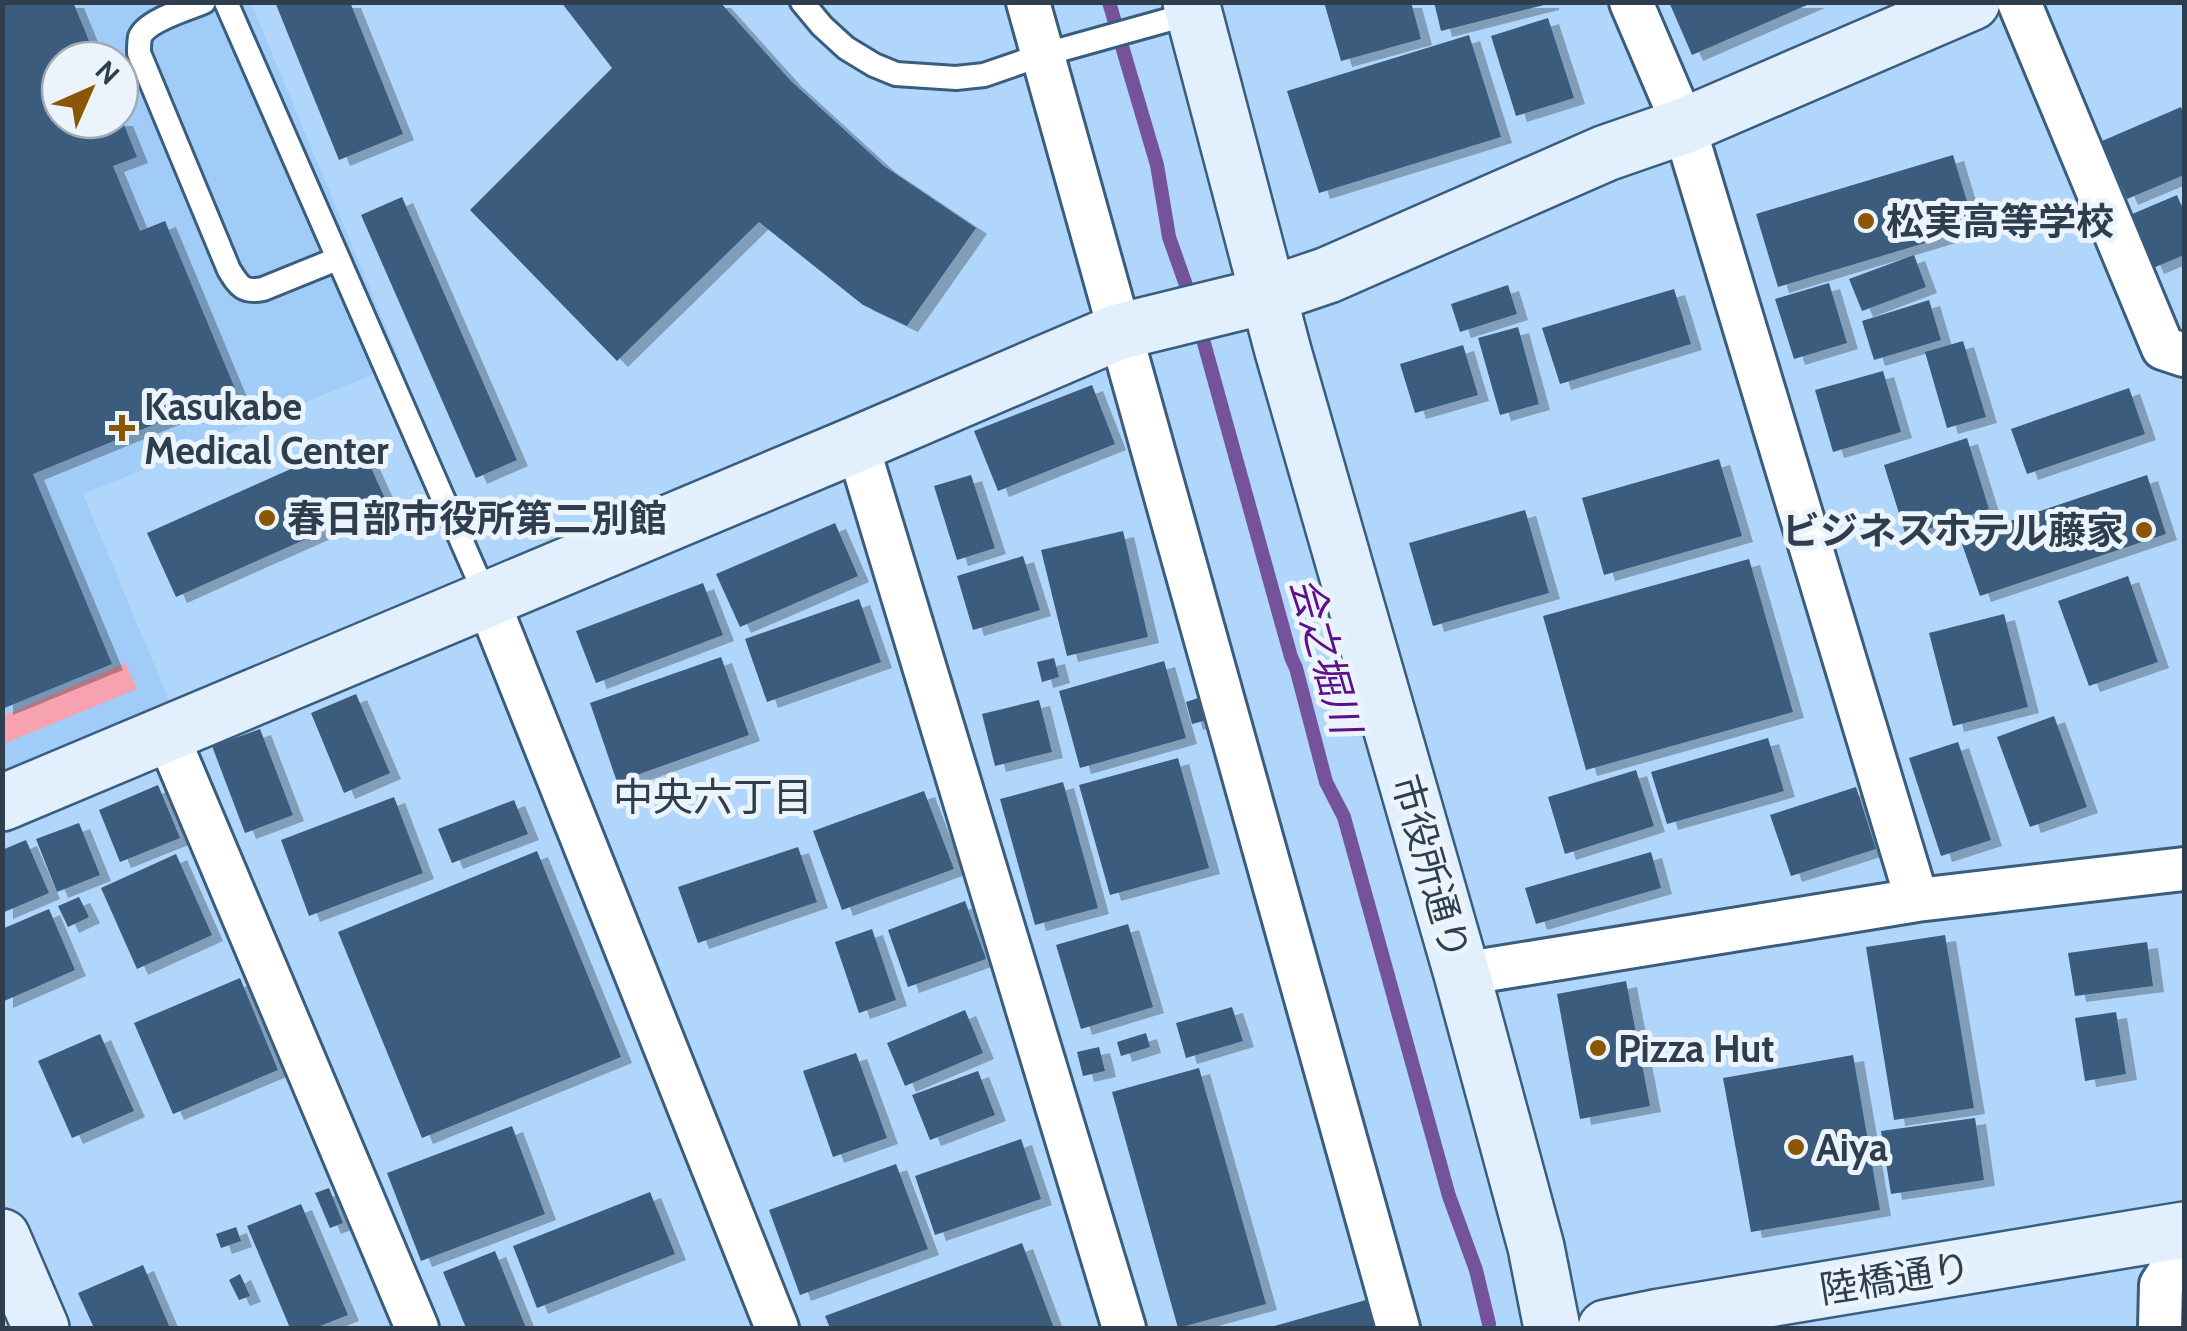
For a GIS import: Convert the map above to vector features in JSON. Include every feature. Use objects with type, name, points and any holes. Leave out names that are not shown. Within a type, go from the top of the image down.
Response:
[{"type":"street","points":[[1028,2],[1042,55],[1134,328],[1398,1328]]},
{"type":"street","points":[[1630,2],[1684,126],[1917,900]]},
{"type":"street","points":[[2,803],[1134,328],[1248,300],[1328,275],[1606,152],[1684,126],[1972,2]]},
{"type":"street","points":[[2019,2],[2164,348],[2184,354]]},
{"type":"street","name":"市役所通り","points":[[1180,13],[1248,300],[1283,350],[1462,974],[1536,1247],[1552,1328]]},
{"type":"street","points":[[857,444],[1124,1328]]},
{"type":"street","points":[[487,599],[777,1328]]},
{"type":"street","points":[[167,735],[418,1328]]},
{"type":"street","points":[[1462,974],[1917,900],[2184,870]]},
{"type":"street","name":"陸橋通り","points":[[1606,1328],[2184,1230]]},
{"type":"street","points":[[2,1236],[41,1328]]},
{"type":"street","points":[[2160,1328],[2161,1285],[2184,1250]]},
{"type":"lane","points":[[204,2],[146,29],[139,39],[139,54],[229,270],[243,288],[252,292],[337,259]]},
{"type":"lane","points":[[226,2],[487,599]]},
{"type":"lane","points":[[802,2],[846,48],[874,65],[896,74],[956,78],[984,75],[1180,13]]},
{"type":"shaded area","name":"Kasukabe Medical Center","points":[[3,3],[251,3],[401,363],[83,494],[171,705],[3,775]]},
{"type":"shaded area","points":[[125,663],[137,689],[3,744],[3,716]]},
{"type":"building","points":[[2,2],[73,2],[89,40],[40,40],[40,140],[130,140],[137,157],[113,166],[140,231],[165,221],[236,391],[33,474],[112,664],[2,709]]},
{"type":"building","points":[[275,2],[350,2],[403,134],[339,160]]},
{"type":"building","points":[[561,2],[720,2],[791,81],[884,166],[976,228],[907,326],[863,305],[759,222],[617,361],[470,210],[612,68]]},
{"type":"building","points":[[1324,2],[1411,2],[1421,39],[1341,61]]},
{"type":"building","points":[[1434,2],[1548,2],[1548,4],[1441,31]]},
{"type":"building","points":[[1669,2],[1814,2],[1692,55]]},
{"type":"building","points":[[1548,18],[1574,98],[1516,116],[1491,36]]},
{"type":"building","points":[[1469,35],[1501,137],[1319,193],[1287,91]]},
{"type":"building","points":[[2181,107],[2184,175],[2127,199],[2102,141]]},
{"type":"building","name":"松実高等学校","points":[[1953,155],[1975,228],[1778,287],[1756,214]]},
{"type":"building","points":[[2177,195],[2184,212],[2184,255],[2153,268],[2130,215]]},
{"type":"building","points":[[402,197],[517,460],[476,478],[361,215]]},
{"type":"building","points":[[1914,255],[1926,287],[1862,311],[1849,279]]},
{"type":"building","points":[[1829,283],[1847,343],[1794,359],[1775,299]]},
{"type":"building","points":[[1508,285],[1517,314],[1460,332],[1451,304]]},
{"type":"building","points":[[1674,289],[1691,344],[1560,384],[1542,328]]},
{"type":"building","points":[[1929,300],[1941,340],[1874,360],[1862,321]]},
{"type":"building","points":[[1518,327],[1539,404],[1500,415],[1478,338]]},
{"type":"building","points":[[1963,341],[1986,417],[1947,428],[1925,352]]},
{"type":"building","points":[[1463,345],[1478,395],[1415,413],[1400,364]]},
{"type":"building","points":[[1883,371],[1901,432],[1833,452],[1815,390]]},
{"type":"building","points":[[1092,385],[1115,444],[998,491],[974,431]]},
{"type":"building","points":[[2129,388],[2145,434],[2027,474],[2011,429]]},
{"type":"building","points":[[1967,438],[1989,509],[1906,536],[1884,465]]},
{"type":"building","name":"春日部市役所第二別館","points":[[358,439],[387,503],[176,597],[147,533]]},
{"type":"building","points":[[1719,459],[1742,536],[1604,575],[1582,498]]},
{"type":"building","points":[[971,475],[995,548],[957,560],[934,486]]},
{"type":"building","points":[[2147,475],[2166,534],[1980,596],[1960,538]]},
{"type":"building","points":[[1525,510],[1549,593],[1433,626],[1409,543]]},
{"type":"building","points":[[835,523],[858,576],[740,627],[716,574]]},
{"type":"building","points":[[1123,531],[1148,637],[1067,656],[1041,550]]},
{"type":"building","points":[[1023,556],[1040,610],[973,630],[957,576]]},
{"type":"building","points":[[1749,559],[1793,712],[1586,770],[1543,616]]},
{"type":"building","points":[[2128,576],[2158,662],[2089,686],[2058,601]]},
{"type":"building","points":[[703,583],[723,635],[596,683],[576,631]]},
{"type":"building","points":[[859,599],[881,662],[767,702],[745,639]]},
{"type":"building","points":[[2004,614],[2028,707],[1953,726],[1929,633]]},
{"type":"building","points":[[721,657],[749,735],[617,782],[590,703]]},
{"type":"building","points":[[1054,658],[1059,677],[1042,682],[1037,662]]},
{"type":"building","points":[[1164,661],[1186,738],[1080,768],[1059,691]]},
{"type":"building","points":[[356,694],[390,773],[344,793],[311,713]]},
{"type":"building","points":[[1204,696],[1211,719],[1192,724],[1186,702]]},
{"type":"building","points":[[1039,700],[1052,752],[995,766],[982,714]]},
{"type":"building","points":[[2054,716],[2087,807],[2030,827],[1997,737]]},
{"type":"building","points":[[260,729],[293,815],[245,833],[212,746]]},
{"type":"building","points":[[1768,738],[1784,791],[1667,824],[1651,772]]},
{"type":"building","points":[[1958,742],[1991,840],[1941,856],[1909,758]]},
{"type":"building","points":[[1178,758],[1209,868],[1110,895],[1079,785]]},
{"type":"building","points":[[1636,770],[1654,826],[1565,854],[1548,797]]},
{"type":"building","points":[[1063,782],[1098,908],[1035,925],[1000,799]]},
{"type":"building","points":[[158,785],[180,838],[120,862],[99,810]]},
{"type":"building","points":[[1856,787],[1876,849],[1791,876],[1770,815]]},
{"type":"building","points":[[924,791],[954,869],[842,910],[813,831]]},
{"type":"building","points":[[394,797],[423,873],[309,916],[281,840]]},
{"type":"building","points":[[514,800],[528,834],[452,863],[438,829]]},
{"type":"building","points":[[79,823],[100,875],[57,892],[36,839]]},
{"type":"building","points":[[26,840],[49,893],[2,913],[2,850]]},
{"type":"building","points":[[798,847],[817,902],[698,943],[678,887]]},
{"type":"building","points":[[537,851],[621,1057],[422,1138],[338,932]]},
{"type":"building","points":[[1651,852],[1661,888],[1536,924],[1525,888]]},
{"type":"building","points":[[176,854],[212,935],[137,969],[101,888]]},
{"type":"building","points":[[79,897],[89,917],[68,927],[58,906]]},
{"type":"building","points":[[965,901],[986,959],[908,987],[888,930]]},
{"type":"building","points":[[49,909],[75,970],[2,1002],[2,929]]},
{"type":"building","points":[[1128,924],[1153,1007],[1081,1029],[1056,945]]},
{"type":"building","points":[[872,929],[896,1000],[859,1013],[835,942]]},
{"type":"building","points":[[1945,935],[1974,1108],[1894,1120],[1866,947]]},
{"type":"building","points":[[2147,942],[2153,986],[2075,996],[2068,953]]},
{"type":"building","points":[[240,978],[278,1070],[173,1114],[134,1023]]},
{"type":"building","points":[[1626,981],[1650,1106],[1580,1119],[1557,994]]},
{"type":"building","points":[[1232,1007],[1243,1041],[1186,1058],[1176,1023]]},
{"type":"building","points":[[965,1010],[983,1053],[905,1086],[887,1043]]},
{"type":"building","points":[[2116,1012],[2126,1074],[2085,1081],[2075,1018]]},
{"type":"building","points":[[1146,1033],[1150,1047],[1121,1056],[1117,1042]]},
{"type":"building","points":[[100,1034],[134,1111],[72,1138],[38,1061]]},
{"type":"building","points":[[1099,1047],[1105,1071],[1083,1076],[1077,1052]]},
{"type":"building","points":[[856,1053],[887,1138],[833,1157],[803,1071]]},
{"type":"building","points":[[1853,1055],[1880,1210],[1751,1232],[1723,1078]]},
{"type":"building","points":[[1199,1068],[1266,1304],[1178,1328],[1112,1092]]},
{"type":"building","points":[[978,1071],[995,1115],[930,1140],[912,1095]]},
{"type":"building","points":[[1975,1118],[1984,1180],[1891,1194],[1881,1131]]},
{"type":"building","points":[[512,1126],[545,1214],[421,1261],[387,1173]]},
{"type":"building","points":[[1021,1139],[1041,1199],[935,1235],[915,1176]]},
{"type":"building","points":[[896,1164],[928,1249],[800,1295],[769,1210]]},
{"type":"building","points":[[329,1188],[343,1223],[330,1228],[315,1193]]},
{"type":"building","points":[[650,1192],[675,1254],[537,1308],[513,1246]]},
{"type":"building","points":[[301,1204],[348,1315],[315,1328],[290,1328],[247,1226]]},
{"type":"building","points":[[236,1227],[241,1241],[221,1248],[216,1234]]},
{"type":"building","points":[[1022,1243],[1054,1328],[830,1328],[825,1316]]},
{"type":"building","points":[[495,1251],[526,1328],[466,1328],[443,1272]]},
{"type":"building","points":[[143,1265],[170,1328],[94,1328],[78,1293]]},
{"type":"building","points":[[240,1274],[250,1296],[239,1300],[229,1280]]},
{"type":"building","points":[[1366,1300],[1374,1328],[1271,1328],[1271,1327]]},
{"type":"waterway","name":"会之堀川","points":[[1109,2],[1157,165],[1169,237],[1193,305]]},
{"type":"waterway","name":"会之堀川","points":[[1199,325],[1326,782],[1344,817],[1449,1196],[1476,1270],[1489,1324]]},
{"type":"place","name":"松実高等学校","points":[[1866,221]]},
{"type":"place","name":"Kasukabe Medical Center","points":[[122,428]]},
{"type":"place","name":"春日部市役所第二別館","points":[[267,518]]},
{"type":"place","name":"ビジネスホテル藤家","points":[[2144,530]]},
{"type":"place","name":"Pizza Hut","points":[[1598,1048]]},
{"type":"place","name":"Aiya","points":[[1796,1147]]},
{"type":"district","name":"中央六丁目","points":[[713,796]]}]
